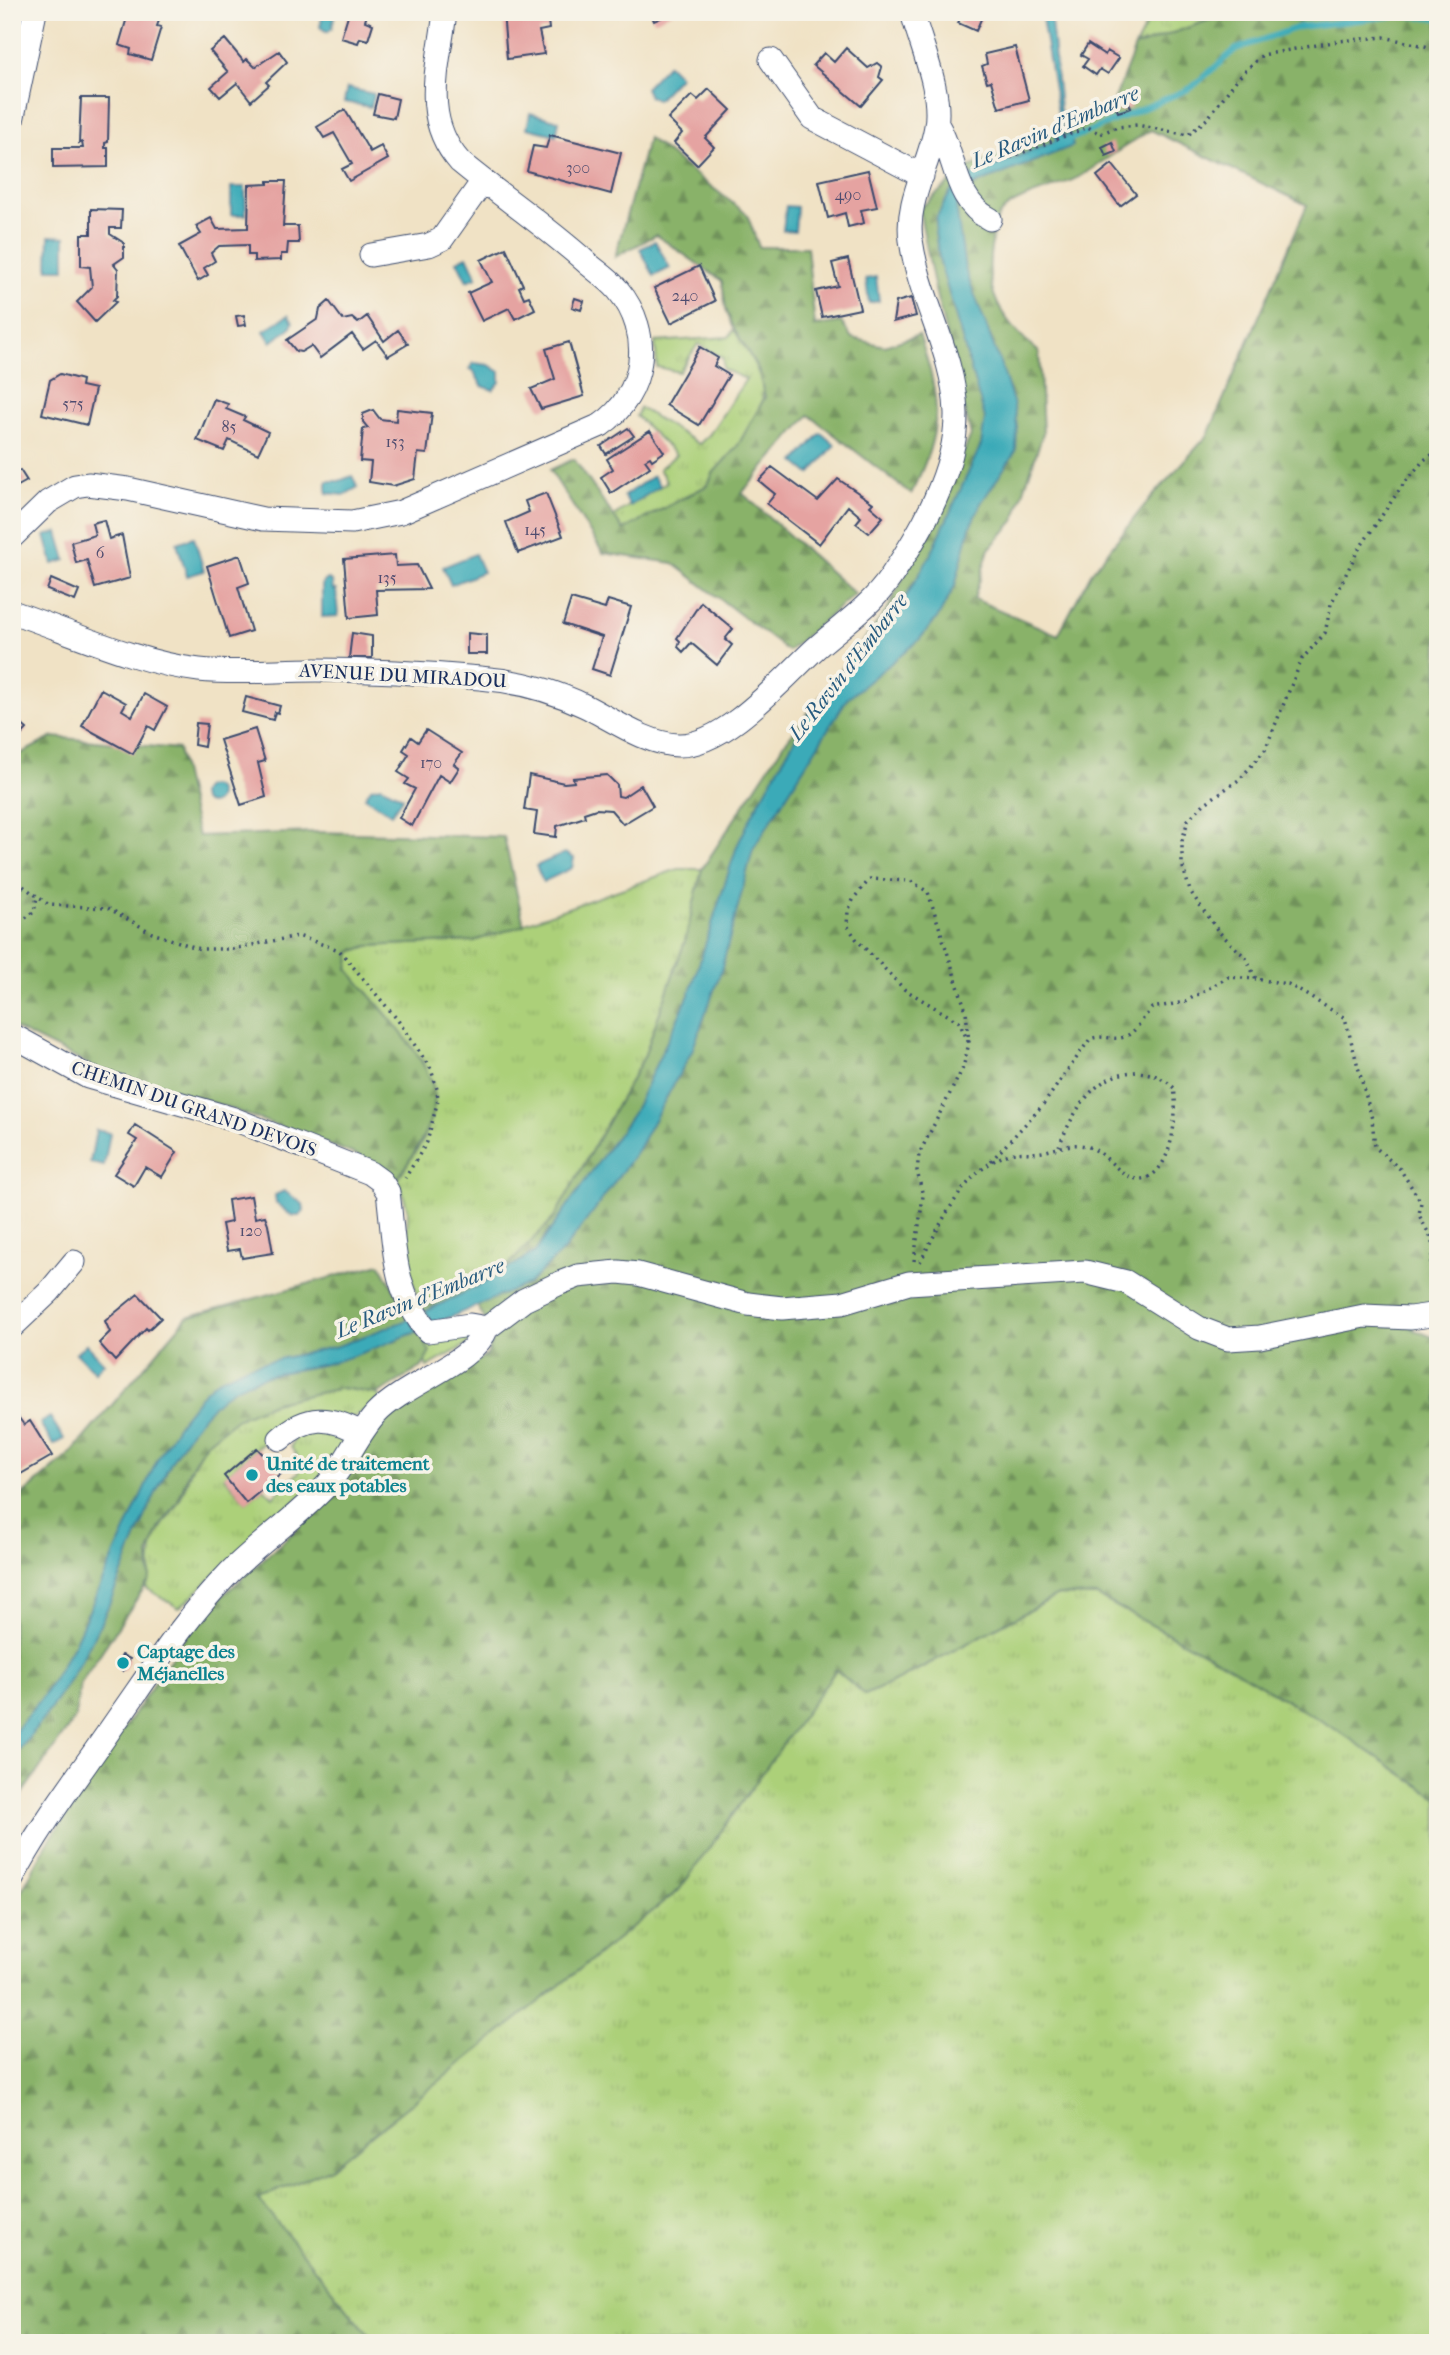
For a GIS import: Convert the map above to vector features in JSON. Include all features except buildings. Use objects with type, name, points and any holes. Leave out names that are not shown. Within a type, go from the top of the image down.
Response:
[{"type":"street","points":[[13,111],[35,12]]},
{"type":"street","points":[[12,537],[48,502],[75,486],[88,484],[128,489],[263,519],[352,522],[401,512],[547,450],[614,416],[633,391],[638,376],[639,341],[628,306],[618,290],[574,251],[483,181],[450,151],[437,122],[434,104],[436,64],[445,12]]},
{"type":"street","name":"AVENUE DU MIRADOU","points":[[12,612],[142,657],[196,669],[319,670],[494,679],[564,697],[643,735],[675,746],[692,744],[714,735],[754,706],[880,590],[899,564],[932,502],[950,458],[956,412],[948,364],[920,281],[910,234],[911,206],[937,124],[933,88],[912,12]]},
{"type":"street","points":[[771,60],[812,118],[922,177]]},
{"type":"street","points":[[937,124],[947,141],[961,188],[981,215],[990,219]]},
{"type":"street","points":[[370,255],[429,245],[442,239],[483,181]]},
{"type":"street","name":"CHEMIN DU GRAND DEVOIS","points":[[12,1035],[88,1077],[231,1118],[337,1158],[370,1173],[381,1181],[388,1192]]},
{"type":"street","points":[[388,1192],[396,1273],[420,1321],[428,1331],[470,1325],[487,1328]]},
{"type":"street","points":[[12,1326],[49,1292],[74,1262]]},
{"type":"street","points":[[12,1880],[69,1789],[188,1620],[230,1572],[281,1529],[329,1482],[361,1433],[397,1395],[474,1349],[487,1328],[524,1300],[578,1276],[597,1273],[638,1274],[748,1304],[782,1308],[842,1303],[909,1283],[1085,1272],[1107,1275],[1145,1292],[1199,1328],[1228,1339],[1260,1337],[1364,1316],[1410,1318],[1438,1314]]},
{"type":"street","points":[[280,1439],[295,1426],[316,1419],[334,1420],[361,1433]]},
{"type":"path","points":[[974,172],[1088,127],[1100,134],[1117,127],[1137,125],[1188,135],[1208,118],[1237,79],[1262,55],[1339,41],[1384,37],[1438,49]]},
{"type":"path","points":[[1256,979],[1246,958],[1218,931],[1190,891],[1182,864],[1182,841],[1188,821],[1204,804],[1240,779],[1265,750],[1302,659],[1325,633],[1331,604],[1357,552],[1402,486],[1424,460],[1438,451]]},
{"type":"path","points":[[12,878],[49,905],[108,908],[152,933],[200,948],[232,949],[298,936],[327,944],[345,956],[418,1048],[431,1069],[437,1088],[438,1100],[427,1142],[412,1171],[388,1192]]},
{"type":"path","points":[[909,1283],[923,1196],[917,1171],[919,1154],[963,1068],[969,1042],[966,1011],[928,892],[911,881],[870,879],[854,898],[848,911],[847,925],[870,955],[904,989],[959,1022],[969,1042]]},
{"type":"path","points":[[12,921],[24,919],[34,912],[37,897]]},
{"type":"path","points":[[909,1283],[957,1199],[1043,1105],[1090,1040],[1101,1035],[1123,1038],[1132,1032],[1152,1008],[1185,1002],[1228,977],[1288,984],[1345,1018],[1373,1119],[1375,1147],[1400,1169],[1421,1202],[1419,1215],[1431,1238],[1434,1250],[1432,1262],[1438,1284]]},
{"type":"path","points":[[990,1162],[1012,1153],[1042,1152],[1059,1146],[1088,1147],[1102,1154],[1128,1176],[1139,1179],[1151,1175],[1159,1167],[1172,1137],[1174,1088],[1167,1081],[1142,1072],[1110,1077],[1086,1098],[1059,1146]]},
{"type":"green space","points":[[12,12],[23,12],[12,81]]},
{"type":"green space","points":[[1153,12],[1231,12],[1135,47]]},
{"type":"green space","points":[[1231,12],[1438,12],[1438,1315],[1412,1329],[1438,1339],[1438,1798],[1340,1732],[1218,1660],[1097,1596],[1058,1595],[865,1695],[836,1670],[679,1890],[329,2169],[258,2199],[375,2343],[12,2343],[12,1908],[47,1844],[198,1618],[317,1511],[350,1473],[381,1422],[393,1410],[487,1355],[494,1337],[474,1300],[425,1316],[420,1302],[498,1276],[554,1218],[644,1057],[685,941],[702,869],[781,748],[887,610],[942,502],[971,435],[935,290],[919,209],[967,168],[1110,111],[1135,47]],"holes":[[[1151,130],[1307,205],[1208,435],[1144,506],[1091,573],[1058,635],[974,599],[989,549],[1014,521],[1043,433],[1039,352],[1005,317],[993,291],[990,276],[994,230],[1002,212],[1018,201],[1076,179]]]},
{"type":"green space","points":[[648,138],[747,214],[759,247],[807,247],[815,326],[841,322],[852,338],[884,346],[919,335],[927,358],[935,397],[934,433],[911,494],[809,415],[742,493],[855,594],[788,651],[673,563],[603,553],[550,470],[574,459],[623,530],[708,485],[713,473],[737,447],[765,397],[758,369],[734,329],[726,309],[722,281],[656,235],[615,257]]},
{"type":"green space","points":[[734,329],[753,362],[763,390],[757,417],[708,485],[622,531],[613,516],[667,482],[659,469],[676,455],[636,416],[640,408],[699,444],[709,435],[746,379],[723,369],[723,358],[698,344],[679,372],[657,367],[655,342],[729,337]]},
{"type":"green space","points":[[53,737],[178,749],[198,836],[317,832],[504,837],[524,925],[474,941],[368,946],[351,952],[348,969],[410,1045],[430,1077],[434,1091],[428,1125],[398,1178],[357,1155],[226,1107],[116,1078],[12,1027],[12,758]]},
{"type":"green space","points":[[678,869],[702,869],[685,941],[644,1057],[554,1218],[498,1276],[420,1302],[406,1264],[408,1211],[398,1178],[424,1139],[423,1062],[348,969],[351,952],[368,946],[474,941]]},
{"type":"green space","points":[[380,1264],[430,1352],[422,1367],[377,1394],[342,1388],[275,1402],[238,1418],[205,1444],[188,1473],[179,1500],[160,1527],[149,1553],[150,1579],[80,1684],[75,1718],[12,1808],[12,1504],[71,1453],[187,1317]]},
{"type":"green space","points":[[468,1333],[475,1340],[427,1367],[418,1342],[451,1339]]},
{"type":"green space","points":[[342,1388],[377,1394],[382,1399],[354,1417],[289,1420],[224,1477],[246,1502],[264,1488],[273,1497],[299,1472],[300,1462],[291,1447],[295,1435],[334,1429],[346,1445],[326,1473],[179,1608],[146,1588],[154,1542],[179,1501],[197,1457],[206,1443],[220,1430],[252,1411],[288,1399]]},
{"type":"green space","points":[[1058,1595],[1097,1596],[1218,1660],[1340,1732],[1438,1798],[1438,2343],[375,2343],[315,2270],[12,2343],[12,2322],[258,2199],[329,2168],[679,1890],[836,1669],[865,1694],[900,1679]]},
{"type":"water","points":[[319,12],[335,12],[332,28],[327,32],[320,27],[322,18]]},
{"type":"water","points":[[1041,12],[1050,12],[1063,137],[1070,134],[1073,146],[977,184],[967,190],[956,206],[965,269],[1002,368],[1013,402],[1017,427],[1016,451],[981,503],[970,527],[955,586],[938,617],[918,641],[847,699],[753,849],[721,971],[692,1051],[638,1149],[563,1251],[528,1284],[432,1325],[426,1311],[486,1282],[535,1252],[633,1113],[689,995],[737,846],[753,813],[809,714],[865,643],[904,600],[930,556],[981,445],[985,418],[940,263],[935,233],[937,216],[951,191],[970,176],[1055,141],[1058,113]]},
{"type":"water","points":[[668,64],[680,76],[657,100],[649,96],[645,88]]},
{"type":"water","points":[[347,88],[374,94],[371,107],[344,102]]},
{"type":"water","points":[[530,113],[559,121],[556,135],[527,128]]},
{"type":"water","points":[[231,187],[245,187],[246,215],[231,215]]},
{"type":"water","points":[[786,206],[797,207],[795,231],[783,230]]},
{"type":"water","points":[[49,236],[65,237],[65,269],[48,269]]},
{"type":"water","points":[[655,241],[670,268],[654,276],[640,249]]},
{"type":"water","points":[[467,256],[477,277],[467,281],[457,261]]},
{"type":"water","points":[[876,277],[879,301],[869,303],[866,279]]},
{"type":"water","points":[[288,315],[293,322],[290,328],[271,342],[264,331]]},
{"type":"water","points":[[474,363],[489,365],[500,372],[500,382],[493,390],[482,386],[470,369]]},
{"type":"water","points":[[821,433],[835,445],[810,474],[795,462]]},
{"type":"water","points":[[352,476],[358,487],[344,495],[327,493],[327,481],[339,481]]},
{"type":"water","points":[[653,476],[660,486],[630,506],[624,496]]},
{"type":"water","points":[[58,532],[66,560],[53,564],[45,536]]},
{"type":"water","points":[[194,537],[204,571],[187,576],[177,543]]},
{"type":"water","points":[[475,554],[483,572],[451,585],[443,567]]},
{"type":"water","points":[[328,579],[332,581],[333,590],[336,590],[338,616],[322,617],[322,583]]},
{"type":"water","points":[[206,786],[214,786],[219,795],[217,802],[206,804],[201,799],[201,791]]},
{"type":"water","points":[[381,786],[403,797],[391,814],[365,797],[371,788]]},
{"type":"water","points":[[565,853],[574,858],[572,868],[543,882],[536,866]]},
{"type":"water","points":[[96,1130],[110,1133],[104,1166],[90,1163]]},
{"type":"water","points":[[284,1191],[303,1204],[304,1210],[300,1216],[292,1216],[276,1203],[275,1195]]},
{"type":"water","points":[[410,1319],[417,1332],[337,1361],[256,1379],[231,1391],[208,1411],[188,1436],[154,1496],[102,1620],[83,1657],[62,1692],[12,1758],[12,1735],[44,1695],[74,1644],[158,1458],[179,1423],[204,1392],[216,1381],[247,1366],[338,1346]]},
{"type":"water","points":[[86,1344],[104,1363],[95,1372],[76,1353]]},
{"type":"water","points":[[50,1417],[64,1439],[53,1445],[40,1423]]},
{"type":"waterway","name":"Le Ravin d'Embarre","points":[[1064,142],[1191,88],[1236,49],[1299,27],[1401,15],[1438,18]]},
{"type":"place","name":"Unité de traitement des eaux potables","points":[[252,1475]]},
{"type":"place","name":"Captage des Méjanelles","points":[[123,1663]]}]
